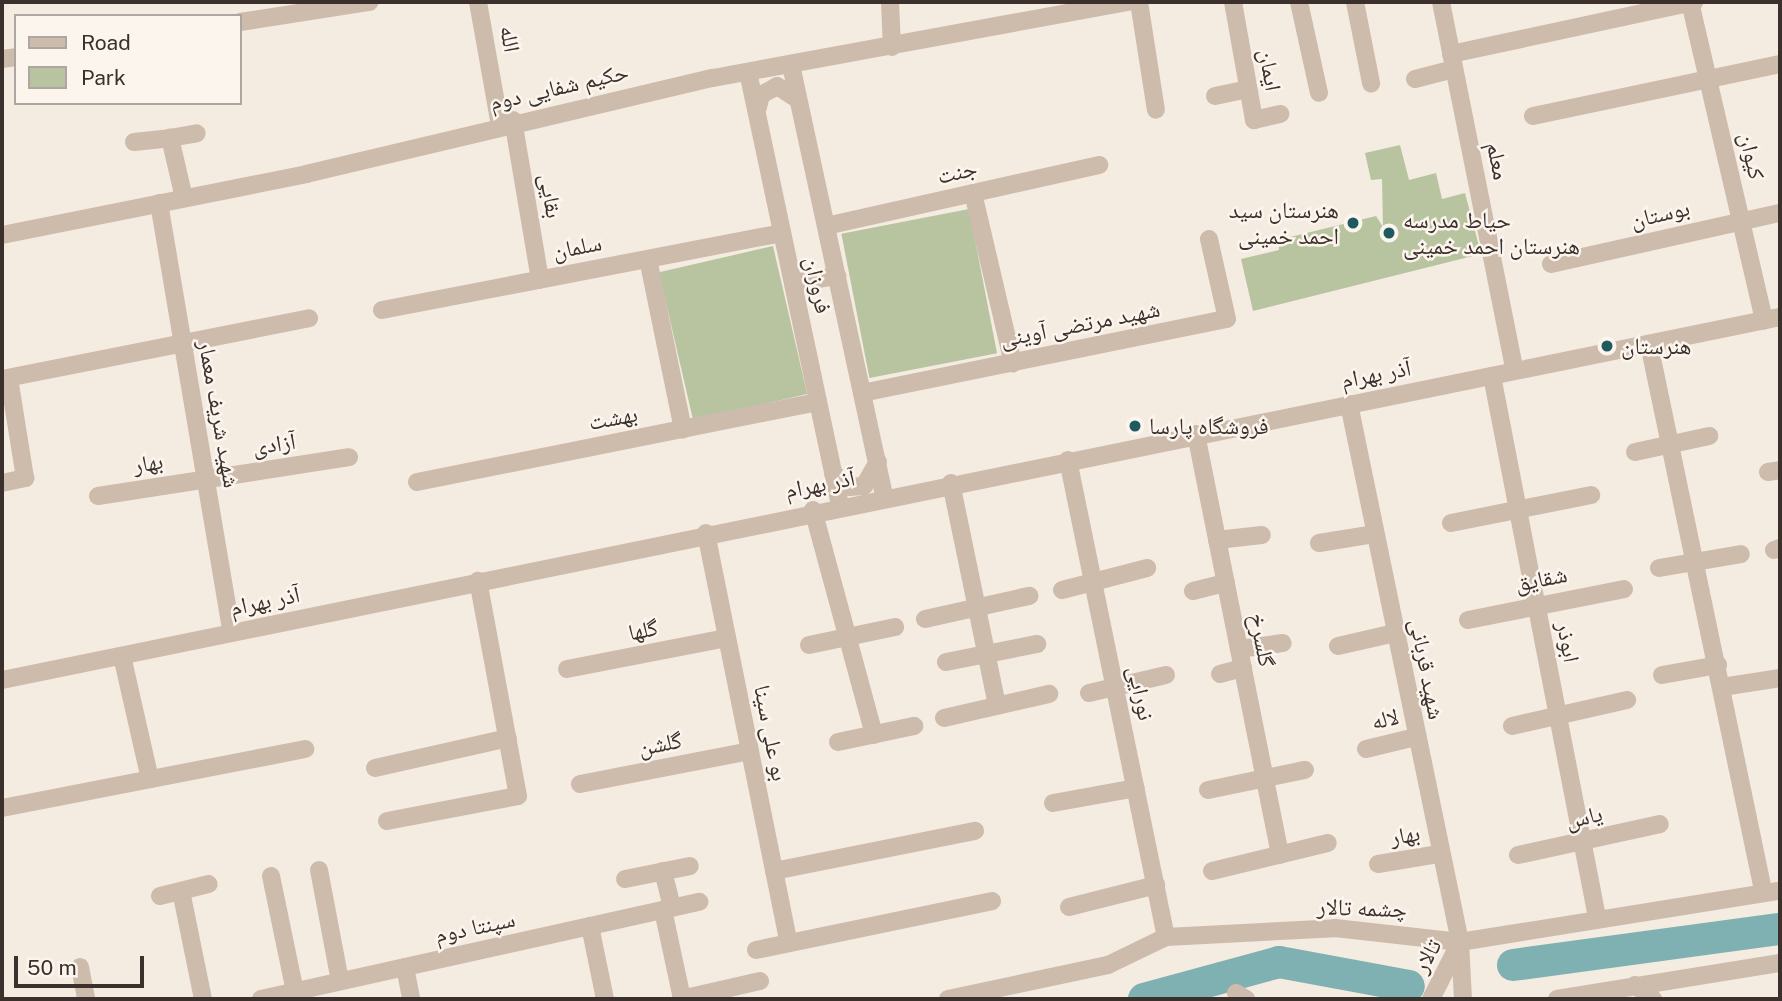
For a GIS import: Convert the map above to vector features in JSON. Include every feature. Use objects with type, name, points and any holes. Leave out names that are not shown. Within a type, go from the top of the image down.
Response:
[{"type":"street","points":[[242,22],[369,2]]},
{"type":"street","name":"الله","points":[[478,2],[506,123]]},
{"type":"street","points":[[890,2],[892,47]]},
{"type":"street","name":"حکیم شفایی دوم","points":[[2,235],[184,198],[506,123],[747,72],[1129,2]]},
{"type":"street","points":[[1139,2],[1156,110]]},
{"type":"street","name":"ایمان","points":[[1233,2],[1254,120],[1280,114]]},
{"type":"street","points":[[1299,2],[1319,93]]},
{"type":"street","points":[[1355,2],[1371,83]]},
{"type":"street","name":"معلم","points":[[1441,2],[1515,372]]},
{"type":"street","points":[[1415,79],[1453,62],[1692,2]]},
{"type":"street","name":"کیوان","points":[[1692,2],[1742,221],[1772,319]]},
{"type":"street","points":[[1533,116],[1780,64]]},
{"type":"street","name":"فروزان","points":[[791,65],[884,496]]},
{"type":"street","name":"فروزان","points":[[747,72],[758,107],[840,505]]},
{"type":"street","points":[[758,107],[761,95],[777,86],[797,99]]},
{"type":"street","points":[[1215,96],[1248,89]]},
{"type":"street","name":"بقایی","points":[[506,123],[540,280]]},
{"type":"street","points":[[134,142],[197,132]]},
{"type":"street","points":[[170,138],[184,198]]},
{"type":"street","name":"جنت","points":[[826,226],[1099,165]]},
{"type":"street","points":[[973,193],[1013,363]]},
{"type":"street","name":"شهید شریف معمار","points":[[159,203],[232,633]]},
{"type":"street","name":"بوستان","points":[[1551,264],[1780,212]]},
{"type":"street","name":"سلمان","points":[[382,310],[782,233]]},
{"type":"street","name":"شهید مرتضی آوینی","points":[[862,393],[1227,319],[1209,239]]},
{"type":"street","points":[[648,259],[683,429]]},
{"type":"street","points":[[793,282],[837,276]]},
{"type":"street","points":[[2,483],[25,478],[5,379],[183,348],[309,318]]},
{"type":"street","name":"آذر بهرام","points":[[2,680],[813,510],[1772,319]]},
{"type":"street","points":[[1650,344],[1722,687],[1772,891]]},
{"type":"street","name":"ابوذر","points":[[1492,376],[1597,917]]},
{"type":"street","name":"بهشت","points":[[417,482],[818,402]]},
{"type":"street","name":"شهید قربانی","points":[[1349,404],[1439,854],[1460,942]]},
{"type":"street","name":"گلسرخ","points":[[1196,434],[1280,855]]},
{"type":"street","points":[[1635,452],[1709,436]]},
{"type":"street","name":"آزادی","points":[[206,479],[349,457]]},
{"type":"street","name":"نورایی","points":[[1068,460],[1167,937]]},
{"type":"street","points":[[833,472],[856,488],[870,482],[877,462]]},
{"type":"street","name":"بهار","points":[[98,496],[206,479]]},
{"type":"street","points":[[951,483],[997,705]]},
{"type":"street","points":[[1451,523],[1517,507],[1591,495]]},
{"type":"street","points":[[813,510],[874,735]]},
{"type":"street","name":"بو علی سینا","points":[[706,533],[789,943]]},
{"type":"street","points":[[1319,543],[1375,534]]},
{"type":"street","points":[[1217,540],[1262,535]]},
{"type":"street","points":[[1659,568],[1696,559],[1741,554]]},
{"type":"street","points":[[1062,590],[1147,569]]},
{"type":"street","points":[[387,821],[518,796],[478,581]]},
{"type":"street","points":[[1193,591],[1226,583]]},
{"type":"street","name":"شقایق","points":[[1468,620],[1536,604],[1625,589]]},
{"type":"street","points":[[925,619],[1029,596]]},
{"type":"street","points":[[809,645],[895,627]]},
{"type":"street","points":[[1338,646],[1395,633]]},
{"type":"street","name":"گلها","points":[[567,670],[727,638]]},
{"type":"street","points":[[1239,649],[1283,643]]},
{"type":"street","points":[[946,662],[1037,644]]},
{"type":"street","points":[[122,656],[149,779]]},
{"type":"street","points":[[1662,675],[1718,666]]},
{"type":"street","points":[[1220,674],[1243,668]]},
{"type":"street","points":[[1089,693],[1166,675]]},
{"type":"street","points":[[1722,687],[1780,678]]},
{"type":"street","points":[[944,718],[1049,694]]},
{"type":"street","points":[[1512,726],[1627,700]]},
{"type":"street","points":[[838,742],[914,726]]},
{"type":"street","name":"لاله","points":[[1366,749],[1416,737]]},
{"type":"street","points":[[375,768],[508,738]]},
{"type":"street","points":[[2,808],[305,749]]},
{"type":"street","name":"گلشن","points":[[580,784],[750,751]]},
{"type":"street","points":[[1208,790],[1264,776],[1305,770]]},
{"type":"street","points":[[1053,803],[1136,789]]},
{"type":"street","name":"یاس","points":[[1518,855],[1660,824]]},
{"type":"street","points":[[774,871],[975,831]]},
{"type":"street","points":[[1212,871],[1328,843]]},
{"type":"street","name":"بهار","points":[[1378,864],[1439,854]]},
{"type":"street","points":[[625,879],[690,866]]},
{"type":"street","points":[[319,870],[332,988]]},
{"type":"street","points":[[663,871],[682,999],[760,981]]},
{"type":"street","points":[[271,876],[295,992]]},
{"type":"street","points":[[160,896],[209,884]]},
{"type":"street","points":[[1069,907],[1156,885]]},
{"type":"street","points":[[181,891],[203,999]]},
{"type":"street","name":"چشمه تالار","points":[[948,999],[1108,965],[1167,937],[1335,928],[1460,942],[1597,917],[1772,891]]},
{"type":"street","points":[[757,950],[992,901]]},
{"type":"street","name":"سپنتا دوم","points":[[261,999],[332,988],[405,967],[699,902]]},
{"type":"street","points":[[590,926],[605,999]]},
{"type":"street","name":"تالار","points":[[1432,999],[1460,942]]},
{"type":"street","name":"تالار","points":[[1460,942],[1463,999]]},
{"type":"street","points":[[1557,999],[1780,963]]},
{"type":"street","points":[[80,967],[86,999]]},
{"type":"street","points":[[405,967],[411,999]]},
{"type":"street","points":[[1635,985],[1653,999]]},
{"type":"green space","name":"حیاط مدرسه هنرستان احمد خمینی","points":[[1400,145],[1409,180],[1436,173],[1442,199],[1465,193],[1481,254],[1253,311],[1241,259],[1279,250],[1278,240],[1376,216],[1383,227],[1382,179],[1371,180],[1365,153]]},
{"type":"green space","points":[[969,209],[997,353],[869,378],[841,234]]},
{"type":"green space","points":[[773,246],[807,394],[693,420],[659,272]]},
{"type":"waterway","points":[[1513,965],[1780,929]]},
{"type":"waterway","points":[[1144,999],[1279,962],[1409,986]]},
{"type":"place","name":"هنرستان سید احمد خمینی","points":[[1353,223]]},
{"type":"place","name":"حیاط مدرسه هنرستان احمد خمینی","points":[[1389,233]]},
{"type":"place","name":"هنرستان","points":[[1607,346]]},
{"type":"place","name":"فروشگاه پارسا","points":[[1135,426]]}]
